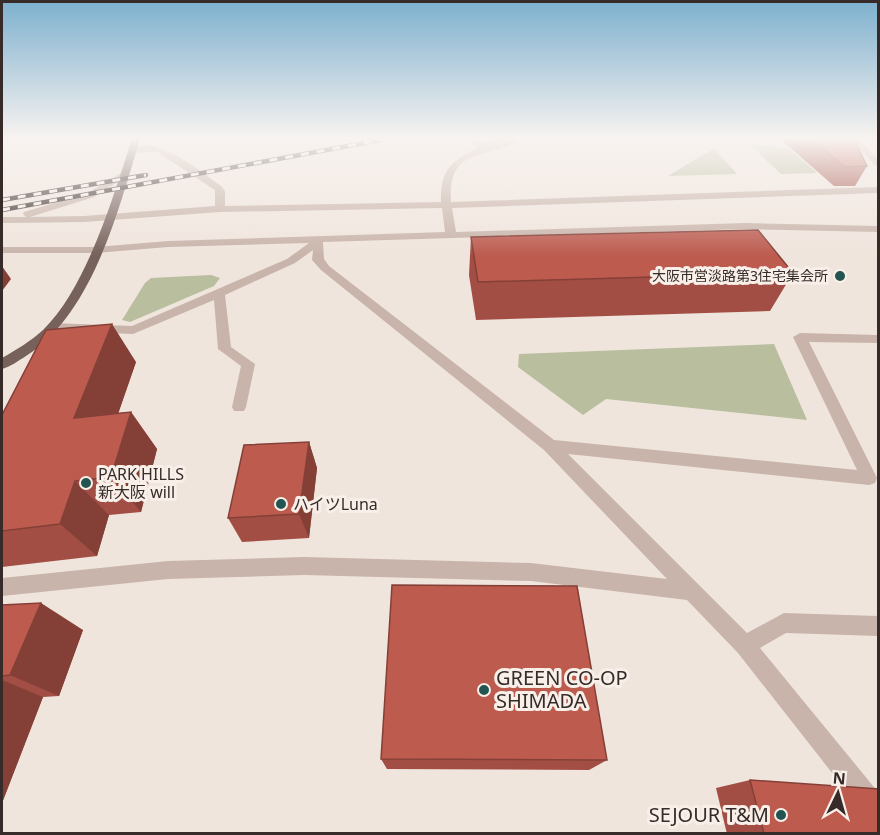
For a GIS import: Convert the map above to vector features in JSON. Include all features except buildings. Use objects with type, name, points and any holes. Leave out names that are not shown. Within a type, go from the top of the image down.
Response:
[{"type":"main road","points":[[2,364],[27,349],[53,327],[72,300],[96,250],[123,178]]},
{"type":"street","points":[[2,219],[80,199],[118,178]]},
{"type":"street","points":[[203,178],[220,191],[220,209]]},
{"type":"street","points":[[449,178],[446,205],[451,236]]},
{"type":"street","points":[[2,219],[109,217],[220,209],[446,205],[879,190]]},
{"type":"street","points":[[2,250],[96,250],[168,244],[745,226],[879,229]]},
{"type":"street","points":[[53,327],[133,330],[291,261],[318,241]]},
{"type":"street","points":[[318,241],[318,260],[325,268],[550,446],[745,646],[879,811]]},
{"type":"street","points":[[219,293],[225,349],[248,364],[239,408]]},
{"type":"street","points":[[550,446],[869,478],[800,337],[879,339]]},
{"type":"street","points":[[2,587],[168,570],[304,566],[531,572],[692,591]]},
{"type":"street","points":[[745,646],[784,623],[879,626]]},
{"type":"green space","points":[[211,275],[220,278],[214,286],[130,322],[122,320],[145,283],[151,278]]},
{"type":"green space","points":[[774,344],[807,420],[606,399],[583,415],[518,367],[519,354]]},
{"type":"railway","points":[[2,200],[129,178]]},
{"type":"railway","points":[[2,210],[175,178]]},
{"type":"place","name":"大阪市営淡路第3住宅集会所","points":[[840,276]]},
{"type":"place","name":"PARK HILLS 新大阪 will","points":[[86,483]]},
{"type":"place","name":"ハイツLuna","points":[[281,504]]},
{"type":"place","name":"GREEN CO-OP SHIMADA","points":[[484,690]]},
{"type":"place","name":"SEJOUR T&M","points":[[781,815]]}]
